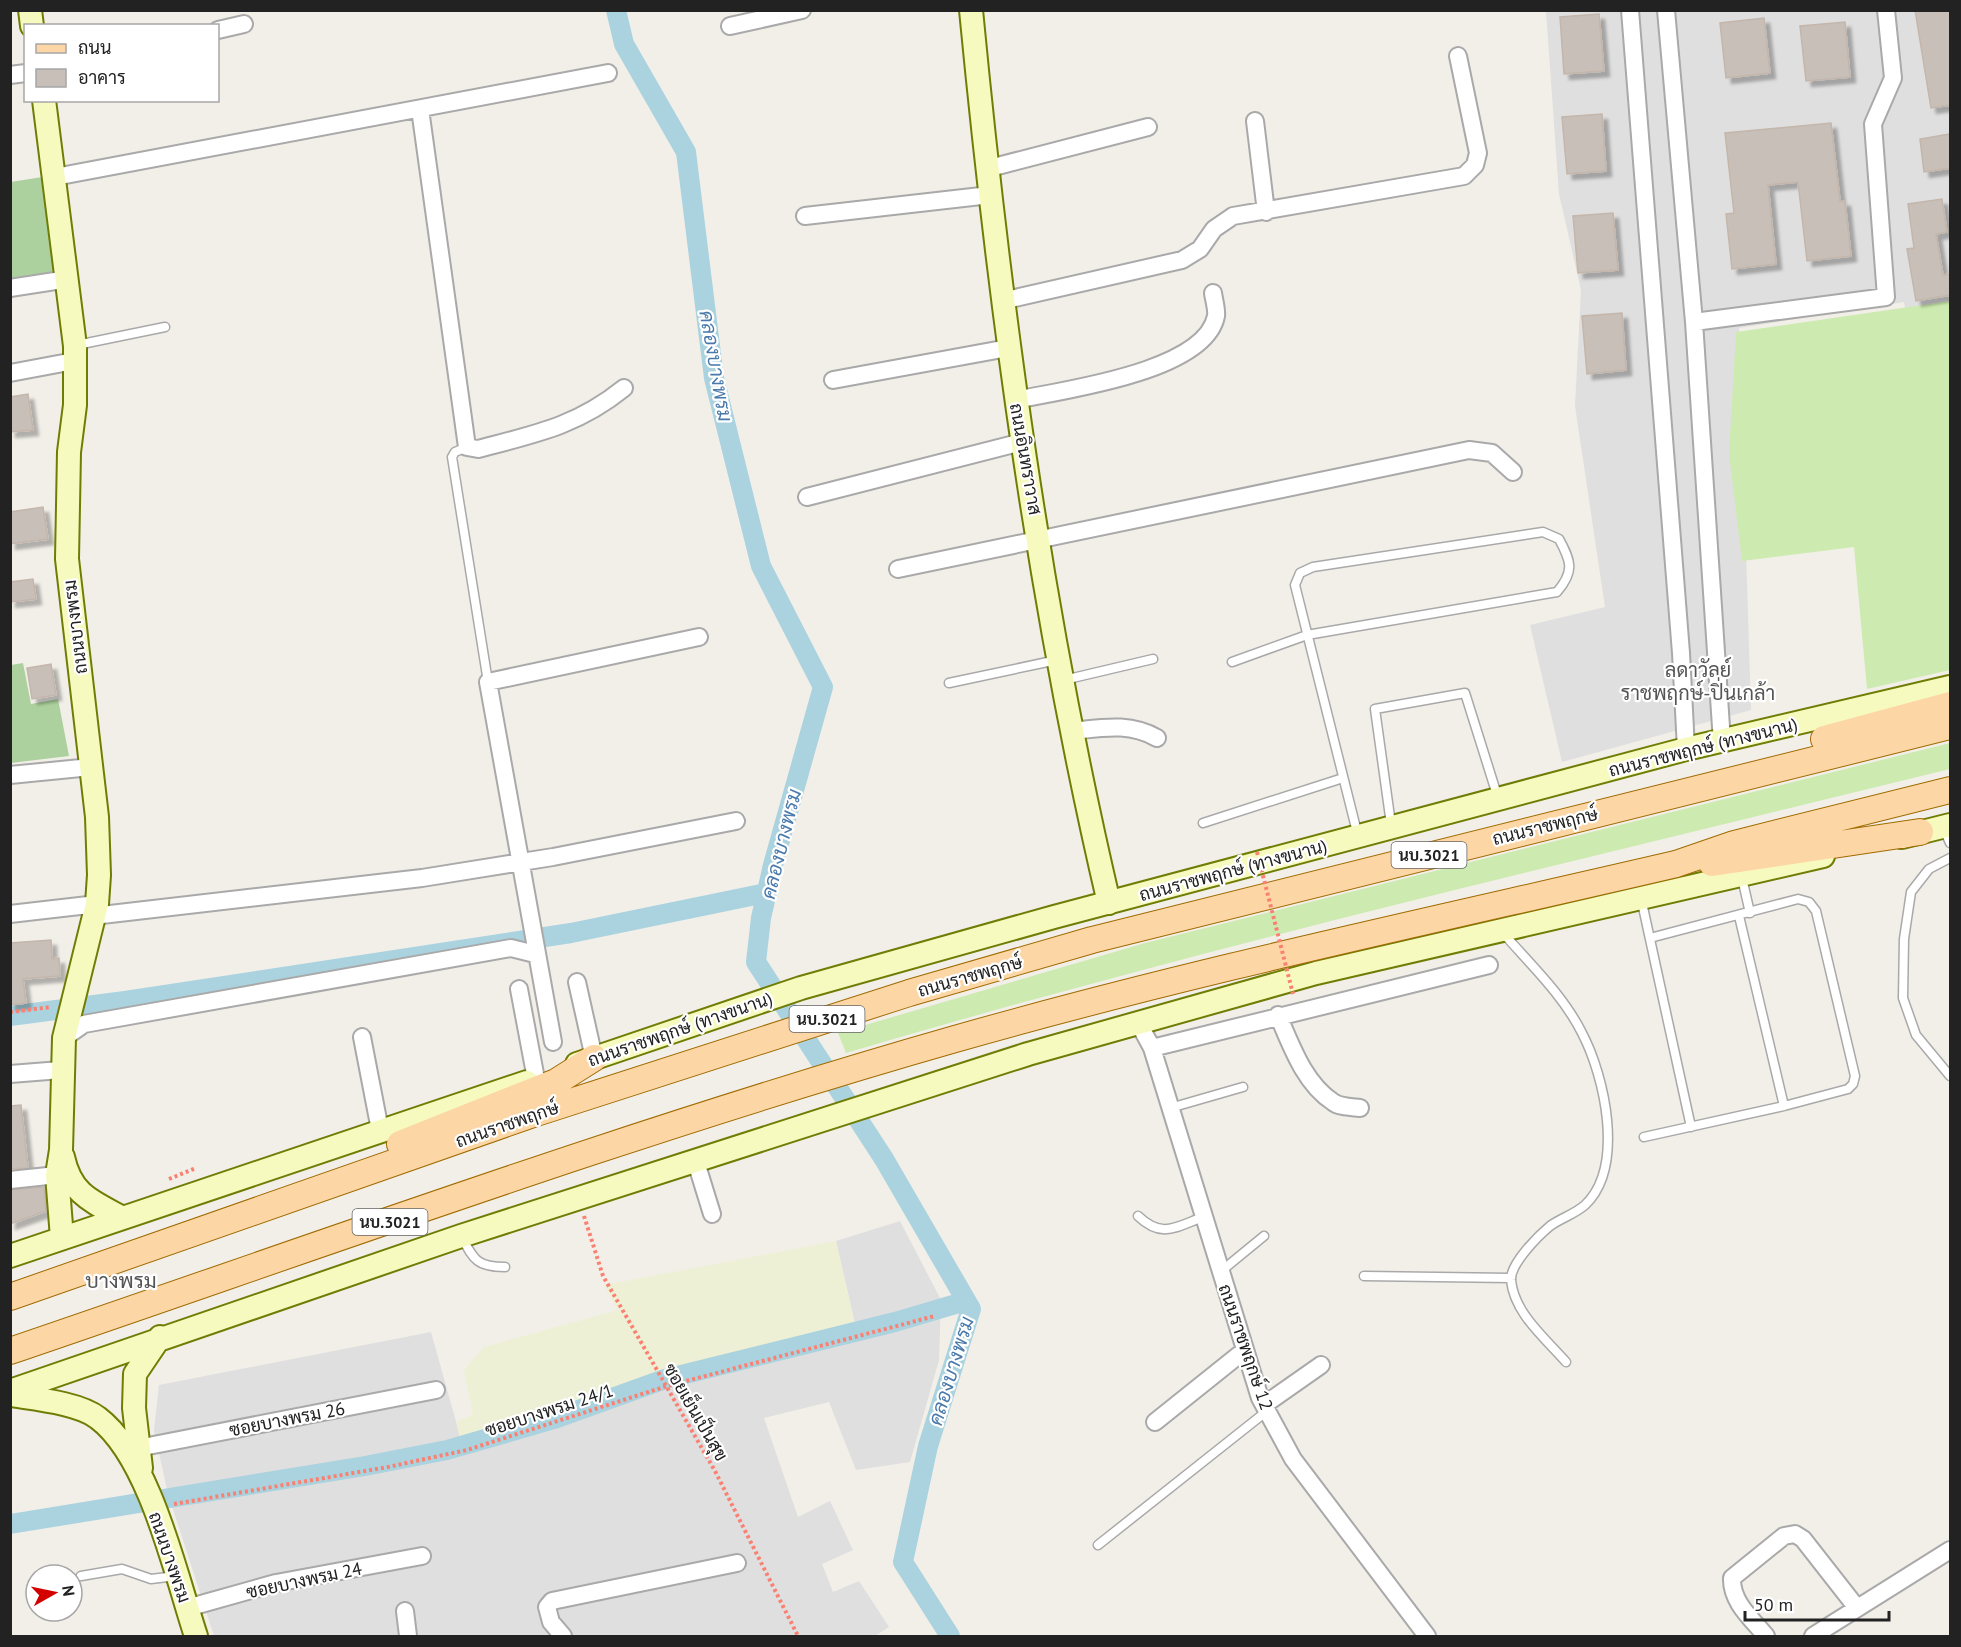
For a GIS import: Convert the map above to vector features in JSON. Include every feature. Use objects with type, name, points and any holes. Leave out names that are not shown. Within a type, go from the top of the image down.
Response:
[{"type":"main road","name":"ถนนอินทราวาส","points":[[971,10],[986,170],[1022,442],[1071,731],[1109,903]]},
{"type":"main road","name":"ถนนบางพรม","points":[[44,102],[68,279],[74,353],[75,405],[69,452],[67,559],[97,817],[99,875],[95,910],[65,1034],[61,1070],[62,1150],[66,1172],[73,1185],[87,1199],[121,1217]]},
{"type":"main road","name":"ถนนราชพฤกษ์ (ทางขนาน)","points":[[530,1081],[725,1012],[801,988],[1686,749],[1950,687]]},
{"type":"main road","points":[[1680,792],[1703,771],[1950,705]]},
{"type":"main road","name":"ถนนราชพฤกษ์","points":[[10,1297],[533,1114],[909,993],[1092,940],[1950,726]]},
{"type":"main road","name":"นบ.3021","points":[[10,1351],[769,1093],[1158,984],[1676,864],[1734,844],[1950,790]]},
{"type":"main road","points":[[1676,864],[1747,859],[1941,832]]},
{"type":"main road","name":"นบ.3021","points":[[10,1393],[160,1337],[548,1207],[893,1095],[1138,1022],[1316,973],[1641,897],[1941,832]]},
{"type":"main road","points":[[360,1176],[387,1149],[556,1082],[594,1058]]},
{"type":"main road","name":"ถนนราชพฤกษ์","points":[[10,1256],[530,1081]]},
{"type":"main road","name":"ถนนบางพรม","points":[[62,1150],[57,1175],[62,1238]]},
{"type":"main road","name":"ถนนบางพรม","points":[[160,1337],[135,1374],[134,1408],[138,1448],[196,1636]]},
{"type":"main road","name":"ถนนบางพรม","points":[[10,1393],[68,1406],[98,1417],[118,1440],[152,1497]]},
{"type":"street","points":[[730,26],[802,10]]},
{"type":"street","points":[[1630,10],[1680,641],[1686,749]]},
{"type":"street","points":[[1666,10],[1694,322],[1722,742]]},
{"type":"street","points":[[1694,322],[1886,297],[1873,124],[1893,78],[1886,10]]},
{"type":"street","points":[[219,30],[244,24]]},
{"type":"street","points":[[1002,301],[1182,260],[1200,249],[1214,229],[1233,216],[1464,176],[1475,165],[1478,153],[1458,56]]},
{"type":"street","points":[[55,177],[608,73]]},
{"type":"street","points":[[420,109],[467,447],[478,449],[562,427],[604,404],[624,388]]},
{"type":"street","points":[[1255,121],[1266,212]]},
{"type":"street","points":[[986,170],[1148,127]]},
{"type":"street","points":[[805,216],[990,195]]},
{"type":"street","points":[[10,288],[68,279]]},
{"type":"street","points":[[1016,400],[1156,368],[1195,346],[1207,332],[1216,316],[1213,293]]},
{"type":"street","points":[[833,380],[1008,348]]},
{"type":"street","points":[[10,373],[74,353]]},
{"type":"street","points":[[807,497],[1022,442]]},
{"type":"street","points":[[898,569],[1469,450],[1492,453],[1513,472]]},
{"type":"street","points":[[553,1042],[488,681],[699,636]]},
{"type":"street","points":[[1071,731],[1130,727],[1143,730],[1157,738]]},
{"type":"street","points":[[10,775],[91,767]]},
{"type":"street","points":[[10,914],[95,910],[410,879],[520,862],[736,821]]},
{"type":"street","points":[[65,1034],[84,1024],[499,950],[534,946]]},
{"type":"street","points":[[1152,1048],[1278,1015],[1489,965]]},
{"type":"street","points":[[577,982],[594,1058]]},
{"type":"street","points":[[519,989],[530,1081]]},
{"type":"street","points":[[1278,1015],[1298,1059],[1315,1086],[1334,1103],[1360,1108]]},
{"type":"street","name":"ถนนราชพฤกษ์ 12","points":[[1138,1022],[1152,1048],[1220,1272],[1266,1408],[1293,1459],[1427,1636]]},
{"type":"street","points":[[362,1037],[380,1130]]},
{"type":"street","points":[[10,1074],[61,1070]]},
{"type":"street","points":[[695,1159],[712,1214]]},
{"type":"street","points":[[10,1180],[57,1175]]},
{"type":"street","points":[[1155,1422],[1245,1350]]},
{"type":"street","points":[[1266,1408],[1321,1365]]},
{"type":"street","name":"ซอยบางพรม 26","points":[[138,1448],[436,1390]]},
{"type":"street","points":[[1766,1636],[1736,1600],[1731,1590],[1732,1578],[1784,1536],[1795,1534],[1803,1539],[1857,1608]]},
{"type":"street","points":[[1813,1636],[1950,1550]]},
{"type":"street","name":"ซอยบางพรม 24","points":[[187,1608],[276,1583],[422,1556]]},
{"type":"street","points":[[563,1636],[547,1614],[547,1607],[552,1601],[737,1563]]},
{"type":"street","points":[[405,1611],[408,1636]]},
{"type":"lane","points":[[74,353],[165,327]]},
{"type":"lane","points":[[467,447],[455,452],[452,457],[488,681]]},
{"type":"lane","points":[[1232,662],[1307,635],[1557,592],[1568,580],[1570,559],[1559,539],[1543,532],[1312,567],[1300,573],[1295,585],[1307,635],[1358,837]]},
{"type":"lane","points":[[949,683],[1153,659]]},
{"type":"lane","points":[[1392,828],[1375,709],[1465,693],[1499,800]]},
{"type":"lane","points":[[1203,823],[1343,778]]},
{"type":"lane","points":[[1950,858],[1929,869],[1911,892],[1904,939],[1903,998],[1916,1035],[1950,1076]]},
{"type":"lane","points":[[1741,877],[1750,914]]},
{"type":"lane","points":[[1641,897],[1691,1127]]},
{"type":"lane","points":[[1644,1137],[1784,1106],[1848,1089],[1853,1084],[1855,1076],[1816,911],[1809,902],[1798,899],[1750,914],[1650,938]]},
{"type":"lane","points":[[1739,916],[1784,1106]]},
{"type":"lane","points":[[1501,931],[1556,992],[1582,1034],[1600,1082],[1609,1139],[1601,1185],[1584,1205],[1551,1226],[1520,1257],[1510,1278],[1518,1305],[1566,1362]]},
{"type":"lane","points":[[1170,1108],[1243,1087]]},
{"type":"lane","points":[[1138,1216],[1150,1227],[1168,1230],[1203,1216]]},
{"type":"lane","points":[[461,1236],[478,1262],[486,1267],[505,1267]]},
{"type":"lane","points":[[1220,1272],[1264,1236]]},
{"type":"lane","points":[[1364,1276],[1510,1278]]},
{"type":"lane","points":[[1098,1545],[1266,1408]]},
{"type":"lane","points":[[84,1575],[122,1569],[151,1579],[177,1576]]},
{"type":"path","points":[[1257,852],[1293,994]]},
{"type":"path","points":[[10,1012],[72,1004]]},
{"type":"path","points":[[167,1179],[196,1168]]},
{"type":"path","name":"ซอยเย็นเป็นสุข","points":[[579,1197],[603,1276],[715,1471],[798,1636]]},
{"type":"path","name":"ซอยบางพรม 24/1","points":[[152,1497],[388,1467],[467,1450],[666,1385],[935,1316]]},
{"type":"shaded area","name":"ลดาวัลย์ ราชพฤกษ์-ปิ่นเกล้า","points":[[1546,11],[1950,11],[1950,301],[1905,308],[1904,302],[1739,328],[1751,710],[1562,762],[1530,625],[1605,607],[1575,406],[1581,290],[1559,194]]},
{"type":"shaded area","points":[[900,1221],[941,1300],[939,1360],[910,1462],[856,1470],[829,1402],[764,1418],[798,1517],[830,1501],[853,1550],[822,1564],[833,1592],[859,1581],[889,1627],[875,1636],[214,1636],[168,1494],[154,1430],[159,1385],[431,1332],[462,1443],[650,1379],[856,1328],[836,1241]]},
{"type":"green space","points":[[42,177],[54,273],[11,281],[11,182]]},
{"type":"green space","points":[[1950,301],[1950,670],[1867,689],[1854,547],[1742,561],[1729,453],[1736,332]]},
{"type":"green space","points":[[23,663],[31,704],[58,699],[69,756],[11,763],[11,665]]},
{"type":"green space","points":[[1950,743],[1950,769],[1258,940],[846,1053],[838,1033],[1145,943]]},
{"type":"green space","points":[[836,1241],[856,1329],[650,1379],[461,1443],[456,1422],[473,1415],[464,1370],[484,1347],[618,1310],[604,1285]]},
{"type":"building","points":[[1915,10],[1950,10],[1950,105],[1931,108]]},
{"type":"building","points":[[1599,14],[1604,71],[1564,74],[1560,17]]},
{"type":"building","points":[[1764,18],[1770,73],[1726,78],[1720,23]]},
{"type":"building","points":[[1845,22],[1850,77],[1806,81],[1800,26]]},
{"type":"building","points":[[1602,114],[1606,171],[1567,174],[1562,117]]},
{"type":"building","points":[[1831,123],[1840,201],[1845,201],[1851,256],[1807,261],[1798,182],[1768,185],[1776,264],[1732,269],[1726,214],[1734,213],[1725,133]]},
{"type":"building","points":[[1950,134],[1950,168],[1924,172],[1920,139]]},
{"type":"building","points":[[1942,199],[1947,232],[1936,234],[1943,275],[1950,274],[1950,295],[1916,301],[1907,249],[1914,248],[1908,204]]},
{"type":"building","points":[[1613,213],[1618,270],[1578,273],[1573,216]]},
{"type":"building","points":[[1622,313],[1626,370],[1587,374],[1582,316]]},
{"type":"building","points":[[28,394],[33,430],[10,432],[10,397]]},
{"type":"building","points":[[43,507],[48,539],[10,544],[10,512]]},
{"type":"building","points":[[33,579],[36,599],[10,602],[10,582]]},
{"type":"building","points":[[51,664],[56,695],[32,699],[27,668]]},
{"type":"building","points":[[51,940],[52,959],[59,958],[60,976],[23,979],[26,1003],[10,1005],[10,943]]},
{"type":"building","points":[[21,1105],[28,1168],[10,1169],[10,1106]]},
{"type":"building","points":[[44,1187],[46,1211],[10,1224],[10,1190]]},
{"type":"waterway","name":"คลองบางพรม","points":[[616,10],[624,44],[686,152],[714,378],[761,566],[823,687],[773,865],[761,918],[756,962],[884,1159],[971,1309],[928,1446],[903,1562],[950,1636]]},
{"type":"waterway","points":[[10,1016],[125,1001],[571,933],[766,893]]},
{"type":"waterway","points":[[10,1524],[365,1466],[447,1450],[554,1419],[665,1379],[895,1322],[966,1301]]},
{"type":"district","name":"ลดาวัลย์ ราชพฤกษ์-ปิ่นเกล้า","points":[[1698,682]]},
{"type":"district","name":"บางพรม","points":[[121,1280]]}]
